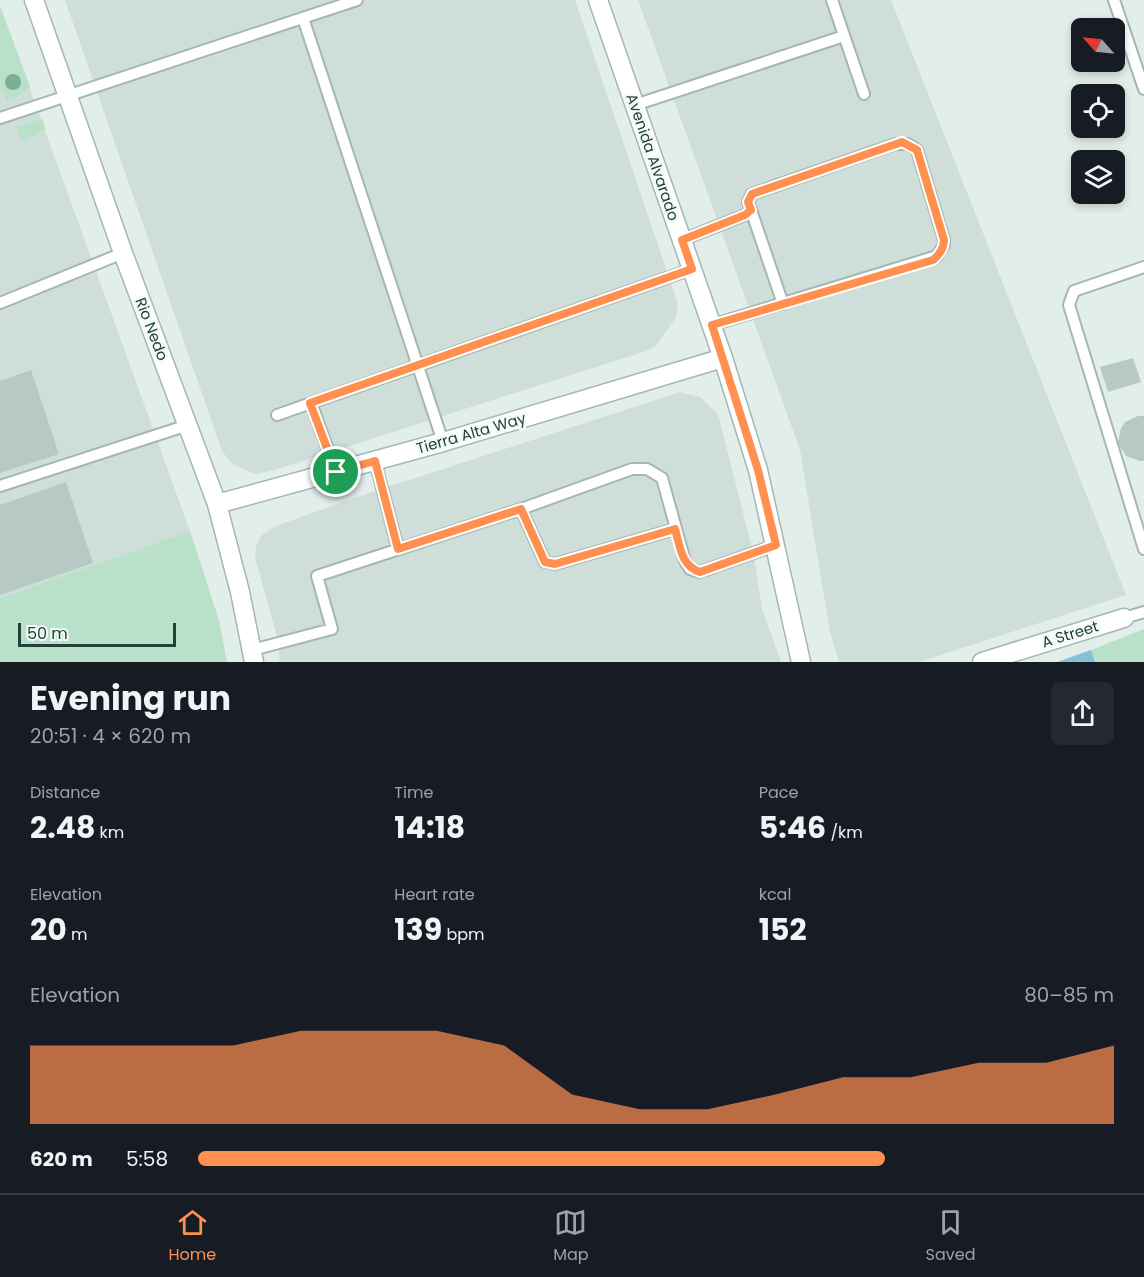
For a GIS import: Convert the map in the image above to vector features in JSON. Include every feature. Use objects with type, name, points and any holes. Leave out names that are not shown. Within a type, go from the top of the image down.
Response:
[{"type":"street","name":"Rio Nedo","points":[[34,0],[123,253],[217,504],[240,592],[253,656]]},
{"type":"street","name":"Avenida Alvarado","points":[[598,0],[712,325],[758,470],[801,662]]},
{"type":"street","name":"Tierra Alta Way","points":[[217,504],[443,442],[723,358]]},
{"type":"street","name":"A Street","points":[[982,662],[1124,618]]},
{"type":"lane","points":[[0,118],[357,0]]},
{"type":"lane","points":[[832,0],[864,94]]},
{"type":"lane","points":[[1114,0],[1143,83]]},
{"type":"lane","points":[[303,18],[443,442]]},
{"type":"lane","points":[[635,105],[844,36]]},
{"type":"lane","points":[[712,325],[933,260],[944,246],[944,240],[917,150],[908,144],[895,144],[752,194],[748,202],[783,304]]},
{"type":"lane","points":[[682,240],[738,219],[751,210]]},
{"type":"lane","points":[[0,303],[123,253]]},
{"type":"lane","points":[[1144,267],[1074,291],[1069,305],[1144,549]]},
{"type":"lane","points":[[277,415],[692,269]]},
{"type":"lane","points":[[310,403],[336,472]]},
{"type":"lane","points":[[0,486],[188,425]]},
{"type":"lane","points":[[375,461],[398,549]]},
{"type":"lane","points":[[253,656],[332,629],[317,576],[521,509],[632,469],[647,469],[662,478],[675,529],[685,561],[690,569],[700,572],[776,545]]},
{"type":"lane","points":[[521,509],[539,553],[545,562],[555,564],[675,529]]},
{"type":"lane","points":[[1124,618],[1144,612]]},
{"type":"shaded area","points":[[65,0],[575,0],[678,304],[676,317],[657,345],[646,351],[275,470],[255,474],[232,464],[222,451]]},
{"type":"shaded area","points":[[638,0],[891,0],[1126,595],[919,662],[839,662],[830,632],[800,450]]},
{"type":"shaded area","points":[[0,6],[190,531],[0,598]]},
{"type":"shaded area","points":[[680,392],[700,397],[718,414],[754,556],[762,609],[781,662],[280,662],[276,633],[255,558],[256,546],[262,535],[276,526],[351,499]]},
{"type":"green space","points":[[0,6],[30,86],[21,95],[7,101],[0,86]]},
{"type":"green space","points":[[42,119],[46,129],[22,142],[16,127]]},
{"type":"green space","points":[[190,531],[219,620],[227,662],[0,662],[0,598]]},
{"type":"green space","points":[[1144,629],[1144,662],[1095,662],[1091,650]]},
{"type":"water","points":[[1091,650],[1095,662],[1057,662]]},
{"type":"building","points":[[1133,358],[1141,382],[1108,392],[1100,367]]},
{"type":"building","points":[[31,370],[59,454],[0,473],[0,381]]},
{"type":"building","points":[[1138,416],[1144,416],[1144,461],[1126,456],[1118,443],[1121,428],[1125,422]]},
{"type":"building","points":[[66,482],[93,563],[0,595],[0,505]]},
{"type":"route","points":[[902,142],[917,150],[944,240],[944,246],[933,260],[712,325],[758,470],[776,545],[700,572],[690,569],[685,561],[675,529],[555,564],[545,562],[539,553],[521,509],[398,549],[375,461],[336,472],[310,403],[692,269],[682,240],[745,215],[751,210],[748,202],[752,194],[902,142]]}]
